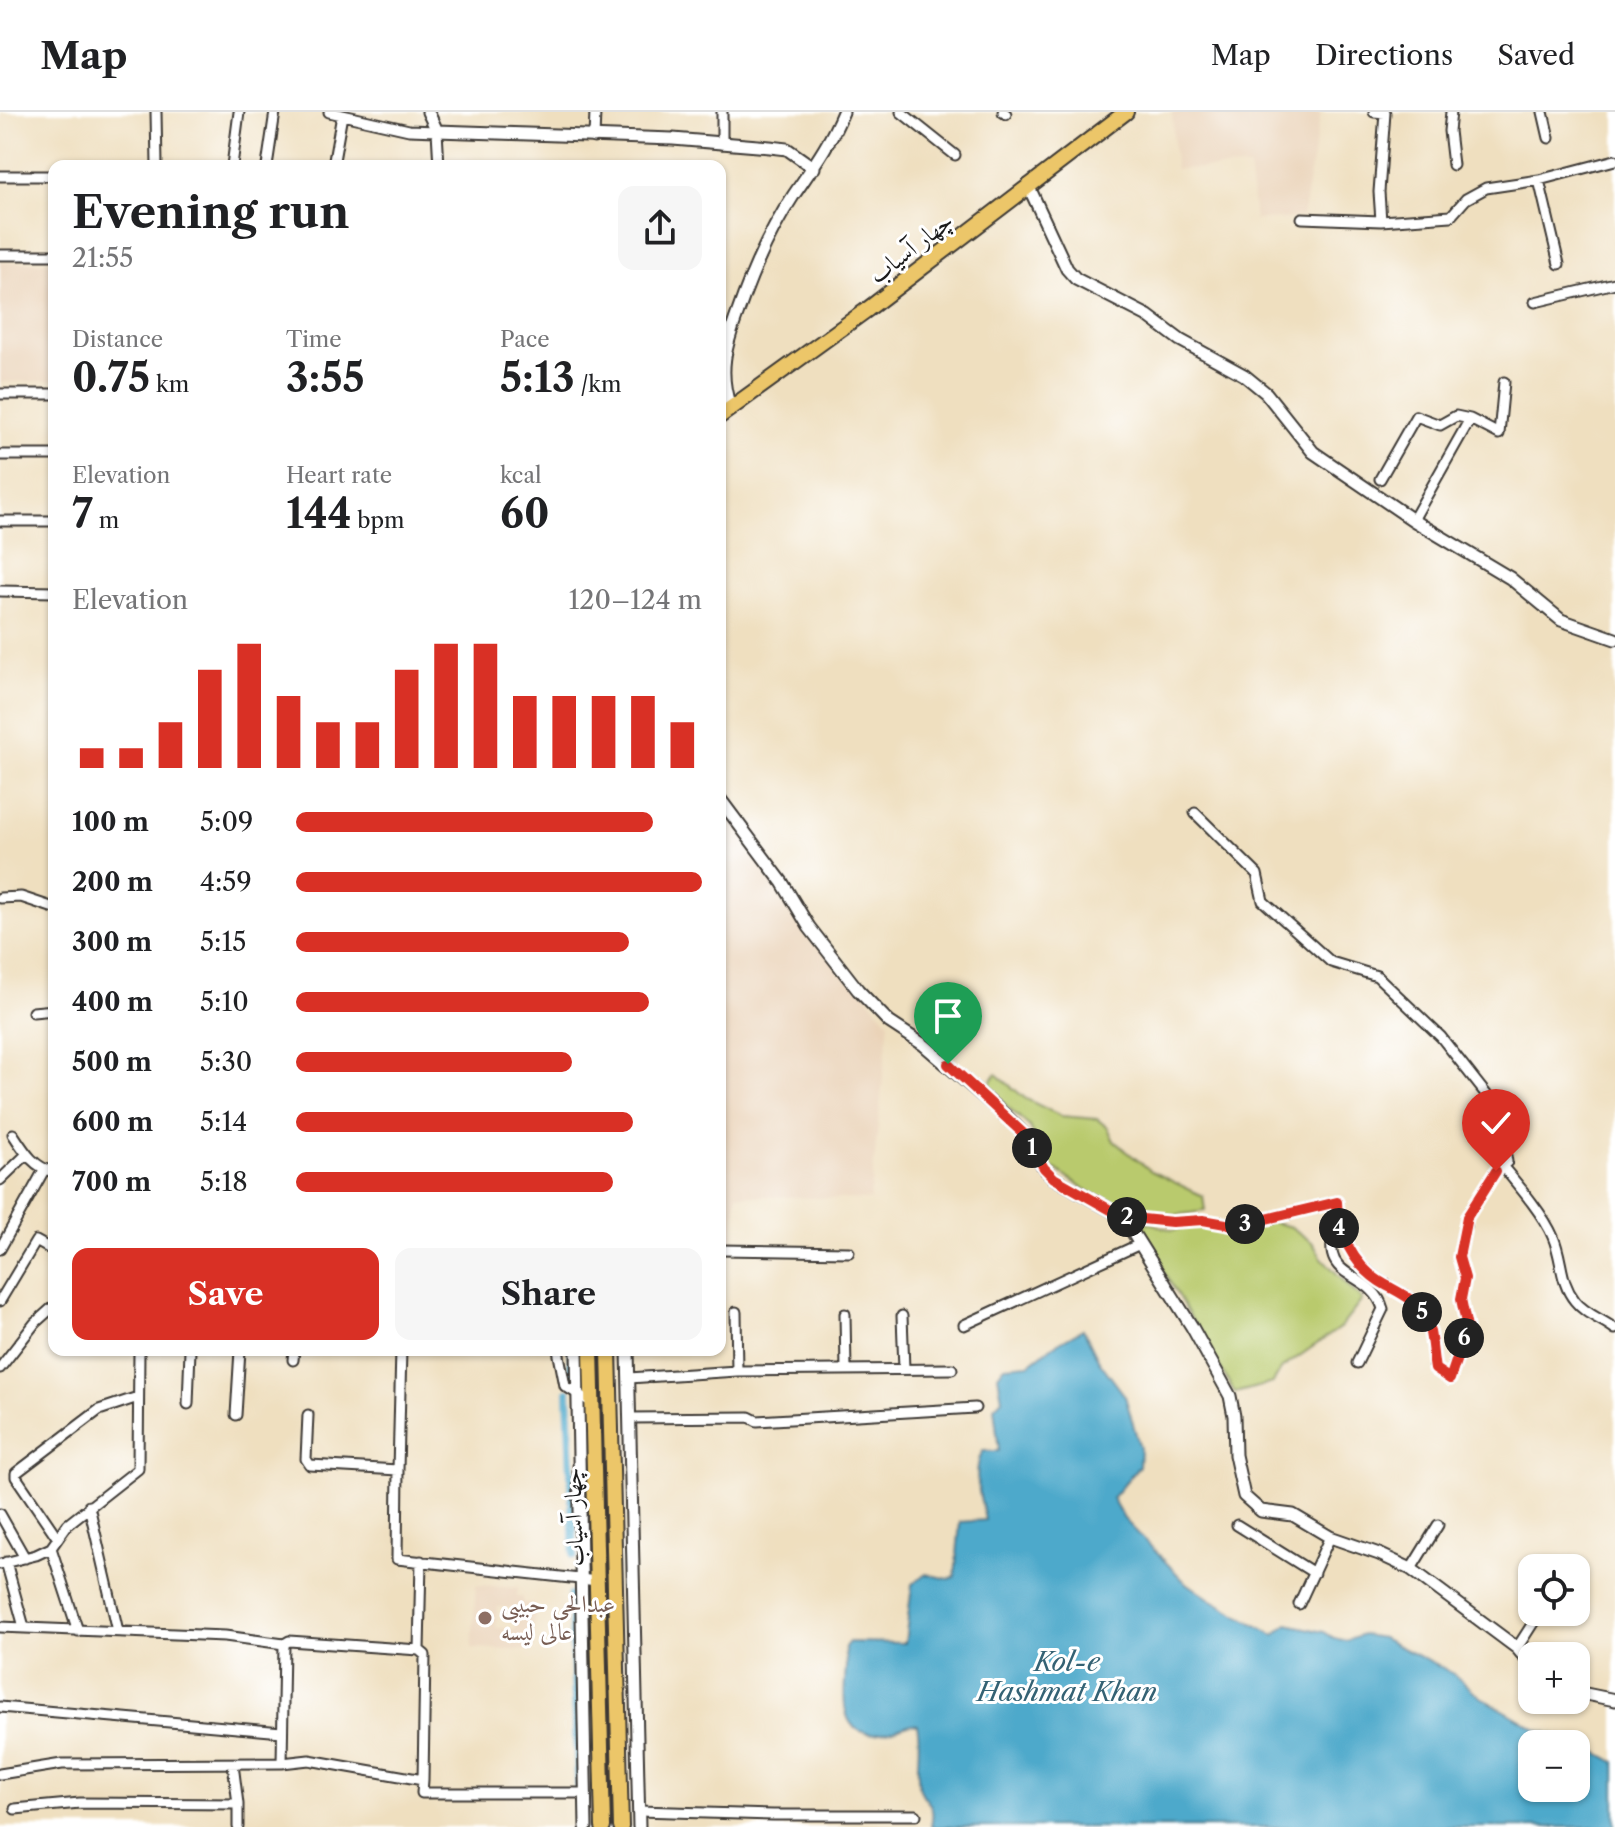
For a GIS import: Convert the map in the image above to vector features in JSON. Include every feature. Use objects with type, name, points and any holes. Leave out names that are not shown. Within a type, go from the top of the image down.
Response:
[{"type":"highway","name":"چهار آسیاب","points":[[726,411],[868,309],[1126,112]]},
{"type":"highway","name":"چهار آسیاب","points":[[591,1356],[603,1827]]},
{"type":"highway","name":"چهار آسیاب","points":[[609,1356],[621,1827]]},
{"type":"street","points":[[156,112],[157,160]]},
{"type":"street","points":[[233,160],[239,112]]},
{"type":"street","points":[[268,160],[275,112]]},
{"type":"street","points":[[329,112],[409,130],[673,139],[787,149],[814,168]]},
{"type":"street","points":[[428,112],[437,131],[439,160]]},
{"type":"street","points":[[594,138],[595,112]]},
{"type":"street","points":[[722,112],[722,144]]},
{"type":"street","points":[[726,358],[734,322],[758,259],[835,132],[843,112]]},
{"type":"street","points":[[901,112],[955,155]]},
{"type":"street","points":[[1374,112],[1385,113],[1379,192],[1381,221]]},
{"type":"street","points":[[1451,112],[1449,131],[1453,165]]},
{"type":"street","points":[[1543,112],[1549,138]]},
{"type":"street","points":[[335,160],[350,115]]},
{"type":"street","points":[[1302,218],[1381,221],[1451,216],[1466,199],[1486,188],[1539,180],[1615,160]]},
{"type":"street","points":[[0,176],[48,176]]},
{"type":"street","points":[[1539,180],[1559,264]]},
{"type":"street","points":[[1028,185],[1072,276],[1148,316],[1180,340],[1244,375],[1266,393],[1313,452],[1413,520],[1510,578],[1561,620],[1614,636]]},
{"type":"street","points":[[0,255],[48,255]]},
{"type":"street","points":[[1535,302],[1615,283]]},
{"type":"street","points":[[1380,479],[1416,416],[1440,425],[1456,416],[1470,419],[1499,434],[1504,382]]},
{"type":"street","points":[[0,394],[48,394]]},
{"type":"street","points":[[1413,520],[1470,419]]},
{"type":"street","points":[[0,455],[48,455]]},
{"type":"street","points":[[0,521],[48,521]]},
{"type":"street","points":[[0,591],[48,592]]},
{"type":"street","points":[[726,807],[782,882],[809,927],[858,990],[889,1022],[924,1045],[1007,1117],[1025,1135],[1044,1168],[1054,1178],[1123,1217],[1172,1222],[1203,1220],[1237,1226],[1337,1202],[1337,1224],[1331,1240],[1331,1254],[1335,1263],[1379,1297],[1383,1309],[1357,1363]]},
{"type":"street","points":[[1195,813],[1257,874],[1263,901],[1331,962],[1377,976],[1441,1037],[1489,1098],[1507,1162],[1496,1171],[1467,1217],[1459,1257],[1465,1278],[1461,1299],[1467,1328],[1450,1379],[1435,1369],[1425,1316],[1407,1296],[1376,1279],[1353,1255],[1337,1224]]},
{"type":"street","points":[[0,898],[21,897],[48,906]]},
{"type":"street","points":[[33,1012],[48,1011]]},
{"type":"street","points":[[13,1134],[26,1155],[48,1170]]},
{"type":"street","points":[[0,1180],[26,1155]]},
{"type":"street","points":[[1503,1167],[1553,1235],[1562,1261],[1561,1277],[1576,1303],[1615,1329]]},
{"type":"street","points":[[0,1249],[48,1173]]},
{"type":"street","points":[[1123,1217],[1200,1340],[1230,1396],[1235,1455],[1244,1496],[1261,1511],[1293,1515],[1330,1537],[1411,1569],[1517,1648],[1531,1626]]},
{"type":"street","points":[[0,1301],[36,1241],[48,1248]]},
{"type":"street","points":[[964,1325],[1140,1244]]},
{"type":"street","points":[[726,1250],[849,1252]]},
{"type":"street","points":[[0,1368],[48,1311]]},
{"type":"street","points":[[736,1312],[737,1371]]},
{"type":"street","points":[[845,1314],[846,1370]]},
{"type":"street","points":[[902,1316],[904,1369]]},
{"type":"street","points":[[24,1627],[3,1563],[51,1548],[57,1537],[89,1506],[138,1469],[139,1356]]},
{"type":"street","points":[[188,1404],[190,1356]]},
{"type":"street","points":[[236,1415],[240,1356]]},
{"type":"street","points":[[401,1356],[397,1559],[598,1581]]},
{"type":"street","points":[[559,1356],[565,1386],[592,1403]]},
{"type":"street","points":[[577,1356],[581,1793],[586,1827]]},
{"type":"street","points":[[628,1356],[639,1827]]},
{"type":"street","points":[[629,1378],[737,1371],[952,1369]]},
{"type":"street","points":[[57,1537],[16,1473],[99,1410],[138,1397]]},
{"type":"street","points":[[630,1418],[749,1417],[757,1421],[975,1408]]},
{"type":"street","points":[[308,1415],[306,1459],[310,1465],[398,1470]]},
{"type":"street","points":[[89,1506],[118,1631]]},
{"type":"street","points":[[0,1514],[25,1558]]},
{"type":"street","points":[[1237,1525],[1314,1573]]},
{"type":"street","points":[[1411,1569],[1438,1525]]},
{"type":"street","points":[[1299,1604],[1330,1537]]},
{"type":"street","points":[[51,1548],[78,1631]]},
{"type":"street","points":[[419,1650],[421,1561]]},
{"type":"street","points":[[0,1627],[225,1636],[284,1644],[289,1641],[419,1650],[425,1655],[422,1793],[581,1793]]},
{"type":"street","points":[[282,1763],[284,1644]]},
{"type":"street","points":[[1590,1695],[1615,1700]]},
{"type":"street","points":[[0,1707],[282,1732]]},
{"type":"street","points":[[0,1774],[62,1764],[233,1764],[309,1760],[423,1780]]},
{"type":"street","points":[[233,1764],[238,1827]]},
{"type":"street","points":[[15,1809],[80,1803],[238,1804]]},
{"type":"street","points":[[639,1811],[916,1815]]},
{"type":"shaded area","points":[[1172,112],[1321,112],[1302,218],[1255,220],[1249,167],[1175,169]]},
{"type":"shaded area","points":[[0,262],[48,262],[48,381],[0,382]]},
{"type":"shaded area","points":[[726,808],[809,927],[889,1022],[870,1200],[737,1195],[733,1242],[726,1242]]},
{"type":"shaded area","name":"عبدالحی حبیبی عالی لیسه","points":[[476,1585],[518,1588],[517,1596],[523,1597],[523,1603],[535,1604],[533,1651],[472,1648]],"holes":[[[497,1607],[517,1608],[516,1629],[496,1628]]]},
{"type":"green space","points":[[996,1074],[1026,1099],[1061,1116],[1097,1119],[1108,1128],[1114,1141],[1151,1171],[1203,1196],[1205,1211],[1176,1215],[1118,1210],[1051,1167],[1030,1127],[987,1088]]},
{"type":"green space","points":[[1134,1221],[1172,1230],[1208,1225],[1242,1232],[1269,1221],[1291,1227],[1312,1242],[1322,1258],[1362,1300],[1341,1327],[1281,1369],[1273,1383],[1235,1393]]},
{"type":"water","name":"Kol-e Hashmat Khan","points":[[1083,1329],[1099,1361],[1125,1396],[1140,1448],[1139,1466],[1112,1498],[1124,1519],[1184,1581],[1274,1635],[1288,1624],[1324,1632],[1346,1641],[1363,1635],[1382,1638],[1452,1673],[1481,1697],[1538,1730],[1518,1730],[1518,1802],[1590,1802],[1590,1748],[1615,1762],[1615,1827],[931,1827],[931,1806],[921,1791],[918,1778],[917,1725],[872,1734],[857,1730],[845,1706],[845,1647],[849,1642],[905,1643],[912,1584],[926,1574],[949,1579],[955,1577],[960,1522],[985,1520],[978,1467],[983,1451],[999,1451],[994,1407],[1002,1399],[998,1375],[1005,1366],[1029,1364]]},
{"type":"waterway","points":[[571,1356],[572,1378]]},
{"type":"waterway","points":[[568,1392],[574,1555]]},
{"type":"waterway","points":[[571,1596],[580,1827]]},
{"type":"place","name":"عبدالحی حبیبی عالی لیسه","points":[[485,1618]]},
{"type":"route","points":[[948,1064],[1025,1135],[1044,1168],[1054,1178],[1123,1217],[1172,1222],[1203,1220],[1237,1226],[1337,1202],[1337,1224],[1353,1255],[1376,1279],[1407,1296],[1425,1316],[1435,1369],[1450,1379],[1467,1328],[1461,1299],[1465,1278],[1459,1257],[1467,1217],[1496,1171]]}]
